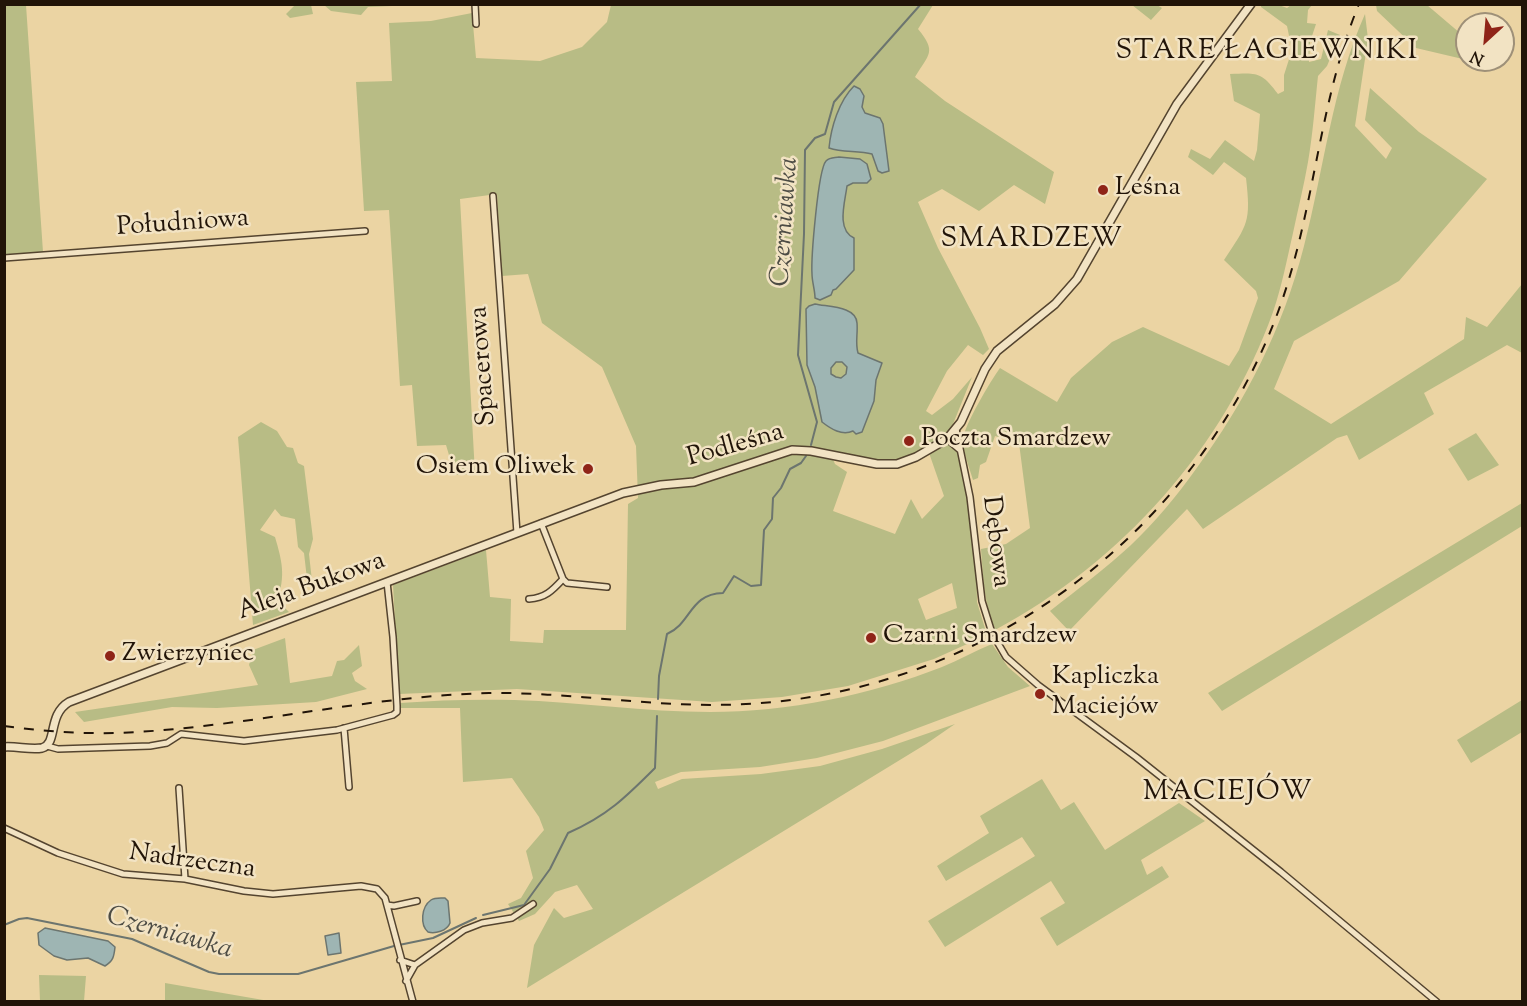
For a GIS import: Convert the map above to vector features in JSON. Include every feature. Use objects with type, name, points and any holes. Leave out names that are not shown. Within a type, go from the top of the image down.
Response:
[{"type":"street","points":[[475,4],[476,24]]},
{"type":"street","name":"Podleśna","points":[[661,484],[694,482],[710,478],[792,450],[811,451],[877,464],[897,464],[916,457],[947,439],[956,429],[982,375],[998,351],[1063,297],[1077,279],[1177,104],[1251,4]]},
{"type":"street","name":"Spacerowa","points":[[493,196],[517,533]]},
{"type":"street","name":"Południowa","points":[[4,258],[365,231]]},
{"type":"street","name":"Dębowa","points":[[956,429],[970,497],[982,601],[993,636],[1006,657],[1025,675],[1153,770],[1437,1002]]},
{"type":"street","points":[[947,439],[961,452]]},
{"type":"street","name":"Aleja Bukowa","points":[[47,746],[51,740],[56,714],[69,702],[541,523],[623,493],[661,484]]},
{"type":"street","points":[[541,523],[563,579],[567,583],[607,587]]},
{"type":"street","points":[[530,599],[548,594],[563,579]]},
{"type":"street","points":[[4,747],[40,748],[47,746],[58,749],[150,746],[166,743],[181,734],[244,741],[344,728],[387,717],[398,711],[387,582]]},
{"type":"street","points":[[344,728],[349,788]]},
{"type":"street","points":[[179,788],[185,879]]},
{"type":"street","name":"Nadrzeczna","points":[[4,828],[58,853],[123,874],[185,879],[259,893],[285,894],[361,886],[373,888],[381,893],[387,905]]},
{"type":"street","points":[[412,1002],[387,905],[394,906],[417,901]]},
{"type":"street","points":[[406,981],[415,965],[464,930],[482,923],[512,918],[533,904]]},
{"type":"street","points":[[400,960],[415,965]]},
{"type":"green space","points":[[5,4],[26,5],[43,252],[5,255]]},
{"type":"green space","points":[[295,5],[311,5],[313,14],[290,18],[286,14]]},
{"type":"green space","points":[[324,5],[393,5],[368,7],[361,15],[331,11]]},
{"type":"green space","points":[[611,5],[933,5],[918,29],[928,43],[929,53],[915,77],[945,101],[1054,172],[1045,204],[1014,185],[979,211],[942,189],[918,202],[938,248],[989,349],[983,355],[968,345],[947,371],[926,411],[932,415],[953,399],[972,377],[947,439],[961,451],[976,544],[977,602],[987,635],[934,659],[848,686],[782,697],[712,702],[517,689],[399,694],[393,585],[486,550],[490,597],[511,599],[510,641],[543,643],[544,630],[626,630],[628,504],[638,498],[636,446],[602,367],[542,323],[528,274],[502,276],[497,194],[460,199],[475,474],[455,475],[446,445],[417,446],[412,385],[400,386],[389,210],[364,211],[356,82],[392,81],[389,23],[431,21],[472,13],[476,58],[540,61],[582,47],[607,22]],"holes":[[[928,450],[944,496],[922,519],[911,499],[895,534],[833,511],[847,472],[835,464],[831,455],[897,464]],[[952,583],[957,608],[926,620],[918,599]]]},
{"type":"green space","points":[[1132,5],[1157,5],[1162,8],[1151,20]]},
{"type":"green space","points":[[1261,5],[1279,5],[1287,8],[1291,5],[1312,5],[1308,10],[1307,23],[1316,24],[1310,42],[1309,62],[1321,59],[1328,30],[1340,35],[1327,66],[1318,76],[1308,162],[1284,272],[1273,312],[1252,362],[1227,410],[1197,454],[1163,496],[1126,535],[1085,571],[1041,602],[995,630],[986,600],[981,549],[1006,544],[1030,528],[1019,443],[995,436],[986,462],[980,465],[978,478],[973,480],[963,439],[973,414],[1000,368],[1057,402],[1071,378],[1112,342],[1143,327],[1229,366],[1239,350],[1258,298],[1256,291],[1224,260],[1246,222],[1248,204],[1246,178],[1224,162],[1213,175],[1188,157],[1191,149],[1210,159],[1225,140],[1254,161],[1260,114],[1234,101],[1230,74],[1258,75],[1267,81],[1278,94],[1284,91],[1284,75],[1292,50],[1287,26]]},
{"type":"green space","points":[[1376,5],[1427,5],[1455,29],[1455,57],[1416,48],[1377,11]]},
{"type":"green space","points":[[1365,14],[1368,39],[1355,126],[1386,159],[1392,148],[1365,120],[1370,88],[1419,132],[1487,179],[1399,281],[1294,341],[1274,389],[1331,424],[1464,339],[1466,317],[1487,327],[1522,284],[1522,353],[1507,345],[1424,393],[1434,414],[1359,460],[1347,435],[1337,438],[1203,529],[1187,509],[1069,631],[1050,611],[1121,554],[1165,508],[1214,443],[1261,363],[1285,306],[1304,246],[1336,100]]},
{"type":"green space","points":[[261,422],[277,431],[287,447],[293,448],[298,463],[304,466],[313,539],[309,554],[312,581],[307,579],[304,553],[298,547],[295,519],[281,516],[275,509],[260,530],[275,537],[282,568],[277,600],[289,612],[253,625],[238,437]]},
{"type":"green space","points":[[1476,433],[1499,465],[1468,481],[1448,449]]},
{"type":"green space","points":[[1522,503],[1522,526],[1222,711],[1208,693]]},
{"type":"green space","points":[[285,638],[290,683],[332,676],[337,661],[344,660],[359,645],[362,666],[352,673],[355,681],[367,689],[316,702],[217,708],[172,707],[84,722],[75,712],[258,685],[249,665],[253,650]]},
{"type":"green space","points":[[992,644],[1008,667],[1030,686],[883,741],[817,758],[760,767],[681,772],[655,782],[658,789],[682,779],[761,774],[820,766],[882,749],[955,724],[527,988],[534,945],[554,908],[564,918],[593,909],[577,885],[555,892],[535,914],[519,921],[508,904],[521,898],[533,878],[526,851],[544,830],[539,817],[512,778],[463,782],[460,708],[401,708],[400,703],[500,700],[686,712],[769,709],[828,700],[887,686],[942,667]]},
{"type":"green space","points":[[1522,700],[1522,732],[1471,763],[1457,740]]},
{"type":"green space","points":[[1042,779],[1061,810],[1074,802],[1105,850],[1179,803],[1205,821],[1141,860],[1147,875],[1162,866],[1169,877],[1057,946],[1040,918],[1065,903],[1051,881],[945,947],[928,921],[1035,856],[1022,837],[946,881],[937,866],[989,833],[980,816]]},
{"type":"green space","points":[[39,975],[86,976],[84,1001],[40,1001]]},
{"type":"green space","points":[[165,983],[269,1001],[165,1001]]},
{"type":"water","points":[[854,86],[860,89],[864,96],[862,107],[865,113],[880,118],[883,124],[889,171],[882,173],[878,171],[872,154],[829,148],[837,115],[844,99]]},
{"type":"water","points":[[839,157],[860,159],[867,164],[871,179],[867,183],[853,183],[847,186],[843,222],[848,234],[854,238],[854,270],[833,290],[831,295],[820,300],[815,298],[812,274],[820,180],[826,161]]},
{"type":"water","points":[[815,304],[834,307],[852,313],[857,323],[858,353],[882,363],[876,380],[874,401],[862,432],[856,434],[853,431],[841,432],[822,422],[815,387],[807,365],[806,309]],"holes":[[[836,362],[842,362],[847,367],[846,374],[841,378],[831,374],[831,368]]]},
{"type":"water","points":[[435,898],[445,898],[448,901],[450,923],[440,931],[428,932],[423,921],[425,907]]},
{"type":"water","points":[[45,928],[108,941],[115,947],[113,958],[105,966],[88,958],[67,960],[54,956],[39,945],[38,933]]},
{"type":"water","points":[[339,933],[341,953],[328,955],[325,936]]},
{"type":"waterway","name":"Czerniawka","points":[[811,445],[817,422],[798,355],[804,234],[805,150],[815,138],[825,134],[834,102],[921,4]]},
{"type":"waterway","name":"Czerniawka","points":[[658,699],[659,676],[667,634],[682,623],[703,598],[723,593],[734,576],[751,586],[761,585],[764,530],[772,519],[773,498],[781,488],[790,469],[801,463],[806,456]]},
{"type":"waterway","name":"Czerniawka","points":[[483,915],[524,905],[550,869],[568,833],[594,820],[615,805],[655,768],[657,716]]},
{"type":"waterway","name":"Czerniawka","points":[[4,925],[27,918],[132,939],[209,972],[219,974],[298,974],[394,946]]},
{"type":"waterway","name":"Czerniawka","points":[[399,945],[433,938],[476,918]]},
{"type":"railway","points":[[4,726],[71,732],[137,732],[225,723],[401,699],[489,693],[521,693],[682,704],[746,704],[834,693],[917,669],[997,633],[1070,587],[1136,531],[1193,466],[1241,392],[1278,312],[1290,274],[1334,80],[1359,4]]},
{"type":"place","name":"Leśna","points":[[1103,190]]},
{"type":"place","name":"Poczta Smardzew","points":[[909,441]]},
{"type":"place","name":"Osiem Oliwek","points":[[588,469]]},
{"type":"place","name":"Czarni Smardzew","points":[[871,638]]},
{"type":"place","name":"Zwierzyniec","points":[[110,656]]},
{"type":"place","name":"Kapliczka Maciejów","points":[[1040,694]]},
{"type":"district","name":"STARE ŁAGIEWNIKI","points":[[1267,53]]},
{"type":"district","name":"SMARDZEW","points":[[1032,241]]},
{"type":"district","name":"MACIEJÓW","points":[[1228,794]]}]
